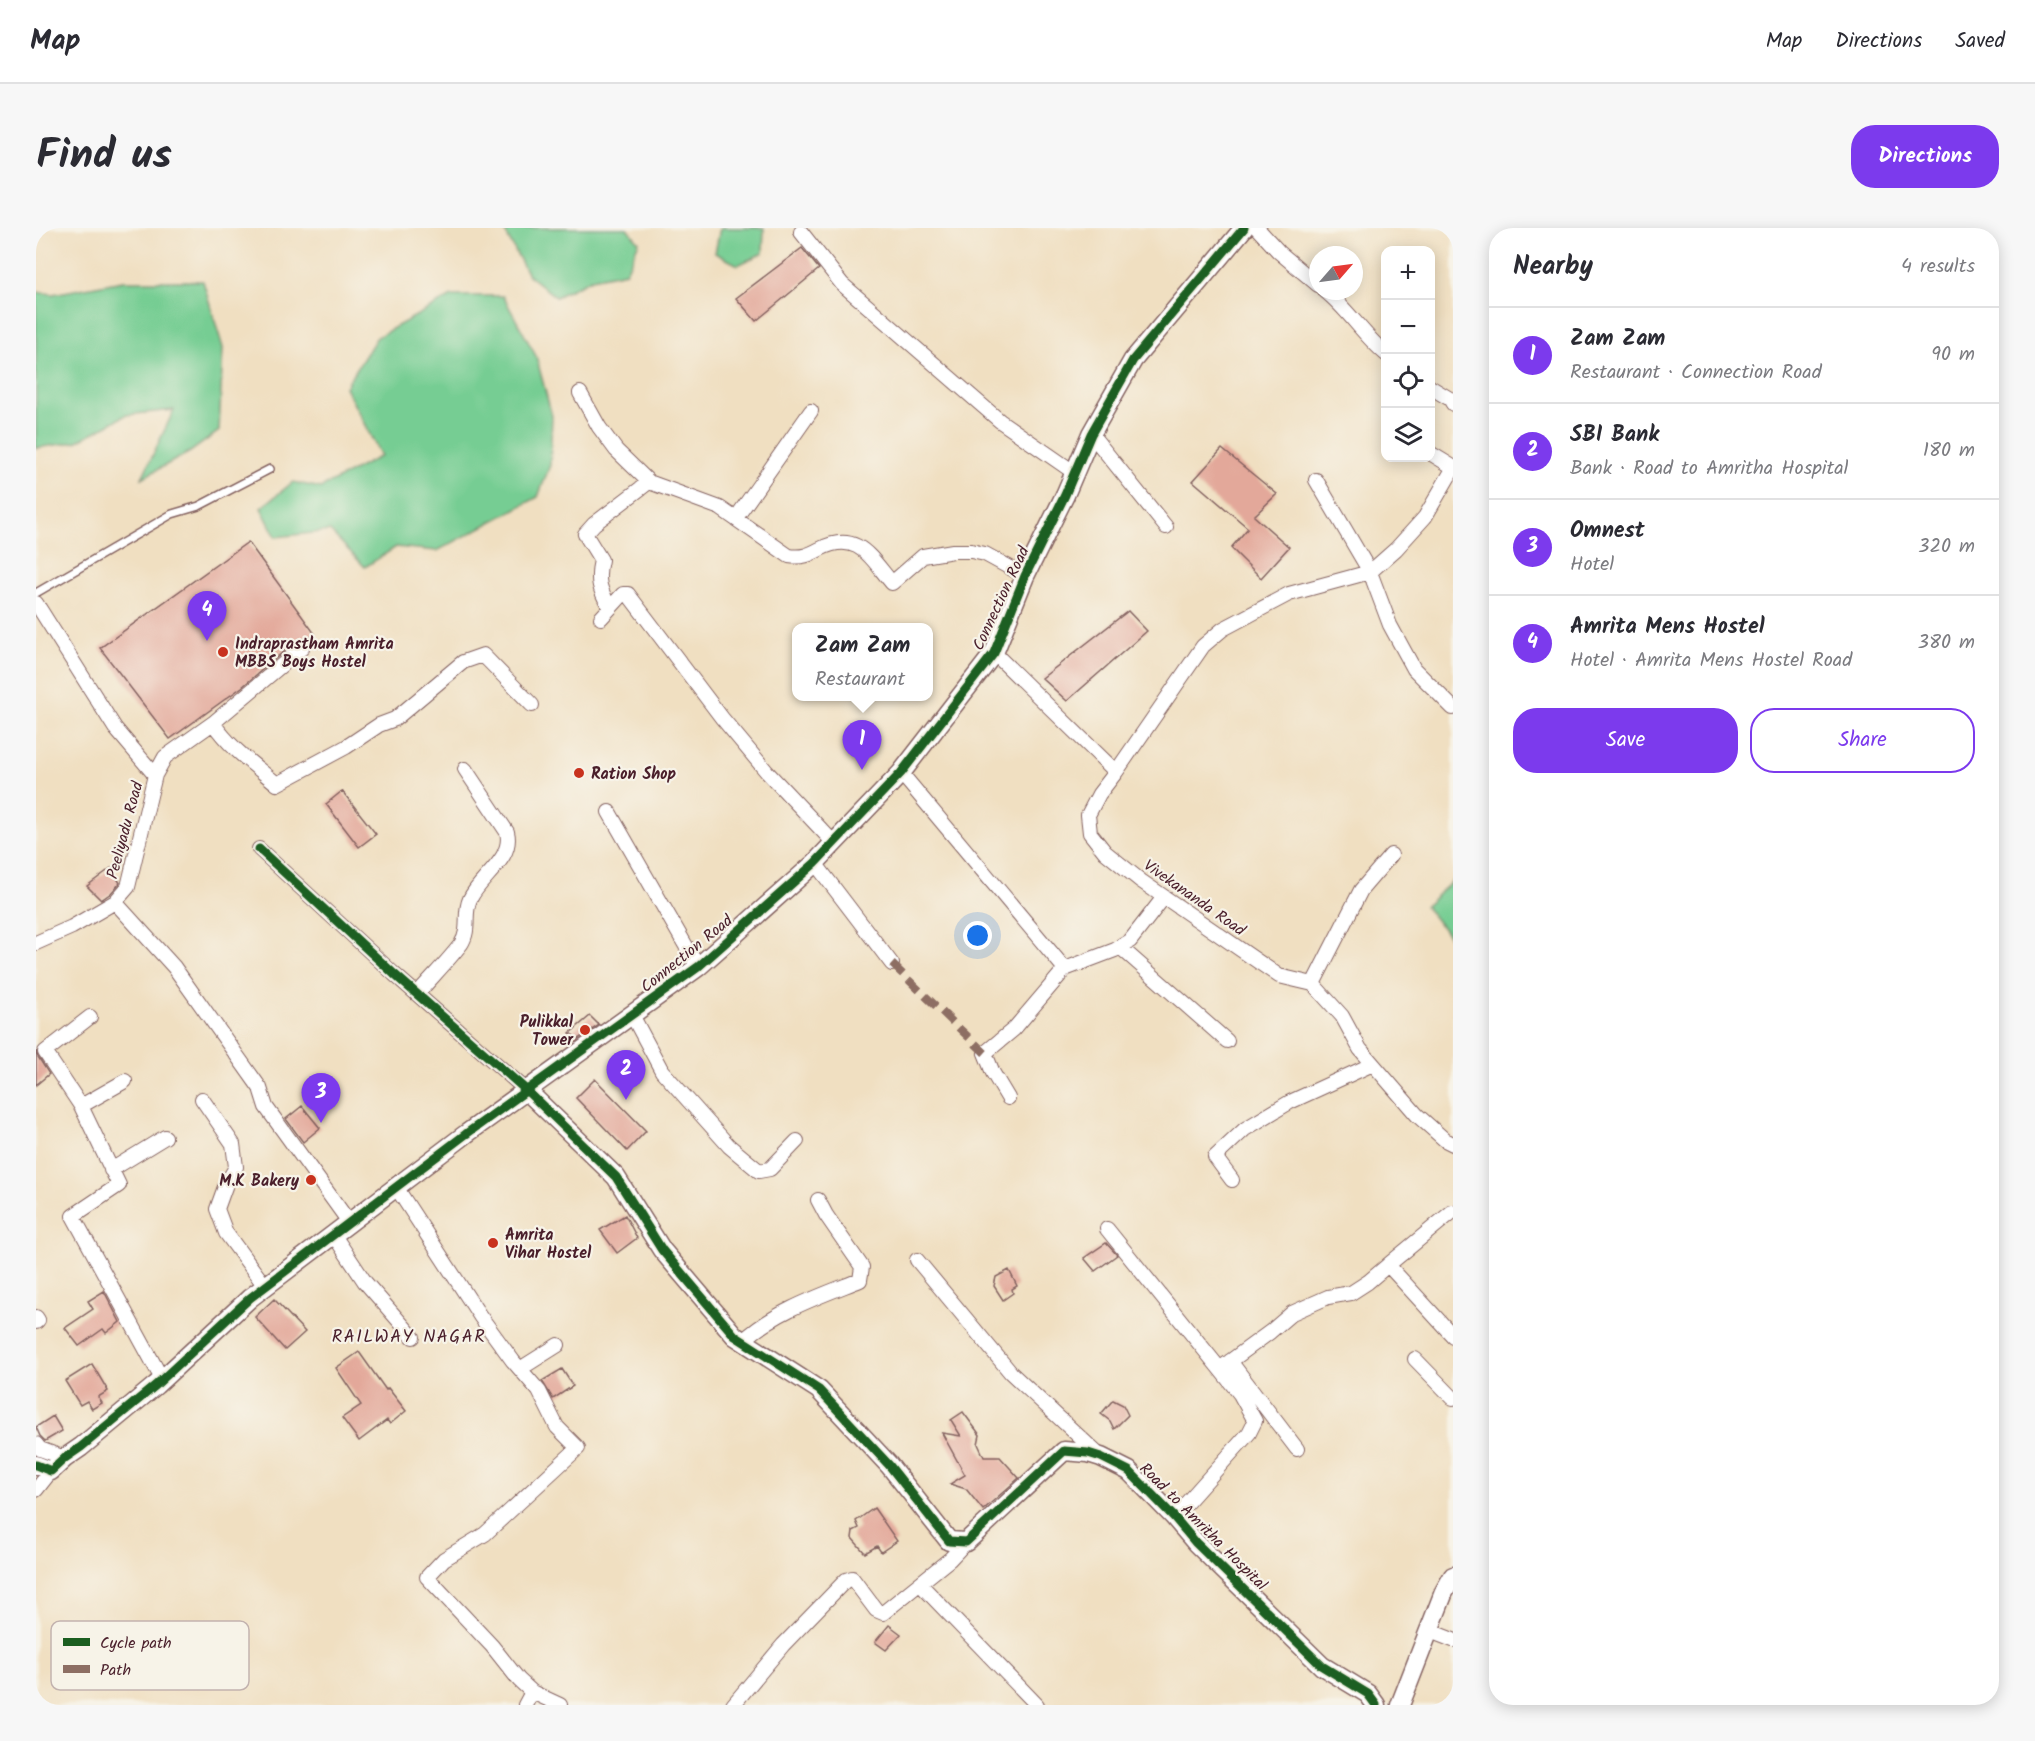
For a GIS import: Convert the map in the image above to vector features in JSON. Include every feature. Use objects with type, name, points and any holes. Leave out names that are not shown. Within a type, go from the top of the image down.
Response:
[{"type":"street","points":[[1243,229],[1279,252],[1309,277]]},
{"type":"street","name":"Connection Road","points":[[51,1465],[89,1441],[265,1286],[526,1090],[698,967],[815,863],[902,773],[994,653],[1025,576],[1075,473],[1091,434],[1133,360],[1243,229]]},
{"type":"street","points":[[801,232],[842,284],[1000,421],[1075,473]]},
{"type":"street","points":[[1336,300],[1372,343],[1381,350]]},
{"type":"street","points":[[1435,390],[1450,399],[1453,404]]},
{"type":"street","points":[[580,393],[599,427],[616,450],[648,482],[720,508],[789,556],[800,558],[832,543],[849,541],[867,553],[892,583],[923,556],[953,551],[971,551],[985,554],[1025,576]]},
{"type":"street","points":[[736,518],[811,411]]},
{"type":"street","points":[[1091,434],[1166,527]]},
{"type":"street","points":[[1370,572],[1396,549],[1425,517],[1453,468],[1435,456]]},
{"type":"street","points":[[1316,480],[1370,572],[1390,625],[1414,669],[1453,708]]},
{"type":"street","points":[[648,482],[594,524],[585,534],[601,560],[598,574],[606,613],[623,594],[628,594],[722,718],[767,772],[834,843]]},
{"type":"street","name":"Vivekananda Road","points":[[1313,984],[1280,976],[1164,897],[1105,852],[1090,832],[1088,815],[1099,794],[1203,646],[1223,629],[1289,594],[1370,572]]},
{"type":"street","name":"Peeliyadu Road","points":[[36,603],[115,728],[155,775],[128,887],[115,902],[72,927],[36,944]]},
{"type":"street","points":[[155,775],[165,757],[213,723],[302,648]]},
{"type":"street","points":[[994,653],[1116,772]]},
{"type":"street","points":[[213,723],[224,739],[277,784],[346,747],[379,725],[395,719],[463,662],[483,655],[532,705]]},
{"type":"street","points":[[417,993],[462,942],[467,931],[467,909],[470,898],[506,851],[509,841],[507,832],[465,769]]},
{"type":"street","points":[[902,773],[1065,969]]},
{"type":"street","points":[[609,812],[698,967]]},
{"type":"street","points":[[260,849],[526,1090],[616,1177],[662,1250],[735,1336],[819,1390],[888,1466],[950,1541],[966,1542]]},
{"type":"street","points":[[1391,855],[1361,890],[1313,984],[1342,1016],[1360,1049],[1373,1064],[1425,1123],[1453,1144]]},
{"type":"street","points":[[815,863],[892,964]]},
{"type":"street","points":[[1008,1098],[993,1073],[985,1053],[1014,1029],[1065,969],[1130,941],[1164,897]]},
{"type":"street","points":[[115,902],[174,967],[260,1088],[266,1107],[349,1222]]},
{"type":"street","points":[[1120,947],[1227,1041]]},
{"type":"street","points":[[632,1015],[662,1071],[729,1146],[759,1171],[770,1169],[797,1141]]},
{"type":"street","points":[[90,1017],[45,1052],[81,1106],[119,1185],[73,1216],[162,1379]]},
{"type":"street","points":[[1232,1180],[1215,1157],[1245,1129],[1290,1102],[1373,1064]]},
{"type":"street","points":[[81,1106],[125,1081]]},
{"type":"street","points":[[202,1099],[233,1144],[236,1167],[226,1184],[217,1209],[226,1233],[265,1286]]},
{"type":"street","points":[[111,1170],[165,1137]]},
{"type":"street","points":[[396,1187],[436,1246],[455,1280],[520,1369],[539,1391],[557,1427],[578,1448],[485,1534],[444,1559],[427,1577],[492,1646],[519,1680],[532,1692],[560,1705]]},
{"type":"street","points":[[743,1341],[758,1327],[778,1316],[860,1280],[862,1267],[818,1200]]},
{"type":"street","points":[[1225,1365],[1292,1313],[1328,1297],[1351,1293],[1368,1282],[1452,1212]]},
{"type":"street","points":[[1107,1229],[1297,1449]]},
{"type":"street","points":[[333,1234],[365,1282],[413,1337]]},
{"type":"street","points":[[917,1260],[1011,1373],[1101,1457]]},
{"type":"street","points":[[1388,1265],[1453,1336]]},
{"type":"street","points":[[36,1317],[38,1320],[36,1322]]},
{"type":"street","points":[[520,1369],[558,1345]]},
{"type":"street","points":[[1415,1359],[1453,1398]]},
{"type":"street","points":[[1174,1516],[1249,1433],[1255,1421],[1225,1365]]},
{"type":"street","points":[[36,1444],[51,1465],[36,1490]]},
{"type":"street","name":"Road to Amritha Hospital","points":[[966,1542],[1064,1451],[1088,1453],[1101,1457],[1129,1471],[1174,1516],[1196,1543],[1322,1666],[1368,1695],[1376,1705]]},
{"type":"street","points":[[734,1705],[783,1645],[846,1580],[852,1578],[876,1610],[883,1613],[950,1560],[966,1542]]},
{"type":"street","points":[[1400,1705],[1444,1592],[1453,1576]]},
{"type":"street","points":[[920,1584],[1037,1705]]},
{"type":"street","points":[[1430,1632],[1453,1640]]},
{"type":"street","points":[[525,1705],[532,1692]]},
{"type":"lane","points":[[36,593],[172,514],[199,506],[270,469]]},
{"type":"green space","points":[[503,228],[627,228],[639,242],[626,272],[591,279],[556,297],[528,275]]},
{"type":"green space","points":[[720,228],[764,228],[763,253],[738,265],[715,253]]},
{"type":"green space","points":[[123,281],[203,281],[223,348],[219,431],[190,452],[142,478],[174,410],[126,415],[76,442],[36,448],[36,292],[53,294]]},
{"type":"green space","points":[[452,296],[503,296],[536,356],[552,416],[550,465],[538,497],[437,551],[396,547],[365,567],[330,531],[276,537],[261,508],[293,482],[321,488],[381,456],[345,387],[377,337]]},
{"type":"green space","points":[[1453,881],[1453,941],[1425,906]]},
{"type":"building","points":[[802,248],[819,269],[756,321],[736,298]]},
{"type":"building","points":[[1222,449],[1277,494],[1254,516],[1289,547],[1261,578],[1231,548],[1248,528],[1193,481]]},
{"type":"building","points":[[248,542],[315,634],[306,640],[296,641],[242,687],[170,739],[100,648]]},
{"type":"building","points":[[1128,611],[1147,631],[1067,701],[1042,678]]},
{"type":"building","points":[[342,791],[376,834],[359,847],[326,804]]},
{"type":"building","points":[[111,868],[120,883],[101,900],[87,886]]},
{"type":"building","name":"Pulikkal Tower","points":[[590,1016],[599,1025],[578,1039],[570,1033]]},
{"type":"building","points":[[36,1051],[49,1074],[36,1085]]},
{"type":"building","points":[[595,1079],[646,1131],[627,1151],[576,1098]]},
{"type":"building","points":[[302,1106],[320,1128],[303,1142],[286,1119]]},
{"type":"building","points":[[625,1215],[637,1238],[617,1253],[600,1230]]},
{"type":"building","points":[[1106,1243],[1117,1255],[1095,1271],[1084,1258]]},
{"type":"building","points":[[1009,1270],[1017,1286],[1012,1289],[1013,1293],[1003,1300],[994,1286],[996,1277]]},
{"type":"building","points":[[104,1291],[120,1322],[106,1333],[103,1329],[79,1346],[65,1328],[93,1309],[88,1301]]},
{"type":"building","points":[[274,1299],[305,1332],[285,1350],[255,1317]]},
{"type":"building","points":[[359,1352],[386,1390],[388,1388],[406,1411],[390,1424],[387,1420],[359,1441],[342,1418],[361,1405],[336,1368]]},
{"type":"building","points":[[92,1364],[108,1391],[98,1397],[102,1403],[92,1409],[87,1401],[80,1405],[65,1381]]},
{"type":"building","points":[[562,1369],[573,1386],[553,1399],[542,1381]]},
{"type":"building","points":[[1113,1400],[1123,1405],[1128,1415],[1114,1429],[1110,1421],[1101,1414]]},
{"type":"building","points":[[963,1412],[980,1435],[978,1444],[984,1457],[1000,1457],[1019,1478],[983,1510],[966,1489],[950,1484],[965,1475],[942,1433],[961,1436],[951,1420]]},
{"type":"building","points":[[53,1416],[62,1431],[45,1441],[36,1427]]},
{"type":"building","points":[[874,1508],[897,1541],[881,1552],[877,1546],[865,1553],[852,1538],[853,1531],[859,1528],[856,1521]]},
{"type":"building","points":[[889,1625],[901,1634],[886,1650],[875,1642]]},
{"type":"marked path","points":[[892,964],[985,1053]]},
{"type":"cycle path","points":[[36,1465],[51,1471],[156,1385],[250,1298],[466,1134],[698,967],[815,863],[901,773],[994,653],[1025,576],[1065,495],[1091,434],[1133,360],[1244,228]]},
{"type":"cycle path","points":[[259,849],[394,974],[526,1090],[616,1177],[662,1250],[735,1336],[819,1390],[889,1465],[949,1541],[966,1542],[1064,1451],[1088,1453],[1101,1457],[1129,1471],[1196,1543],[1322,1666],[1368,1694],[1376,1705]]},
{"type":"place","name":"Amrita Mens Hostel","points":[[207,641]]},
{"type":"place","name":"Indraprastham Amrita MBBS Boys Hostel","points":[[223,652]]},
{"type":"place","name":"Zam Zam","points":[[862,770]]},
{"type":"place","name":"Ration Shop","points":[[579,773]]},
{"type":"place","name":"Pulikkal Tower","points":[[585,1030]]},
{"type":"place","name":"SBI Bank","points":[[626,1100]]},
{"type":"place","name":"Omnest","points":[[321,1123]]},
{"type":"place","name":"M.K Bakery","points":[[311,1180]]},
{"type":"place","name":"Amrita Vihar Hostel","points":[[493,1243]]},
{"type":"district","name":"RAILWAY NAGAR","points":[[409,1336]]}]
